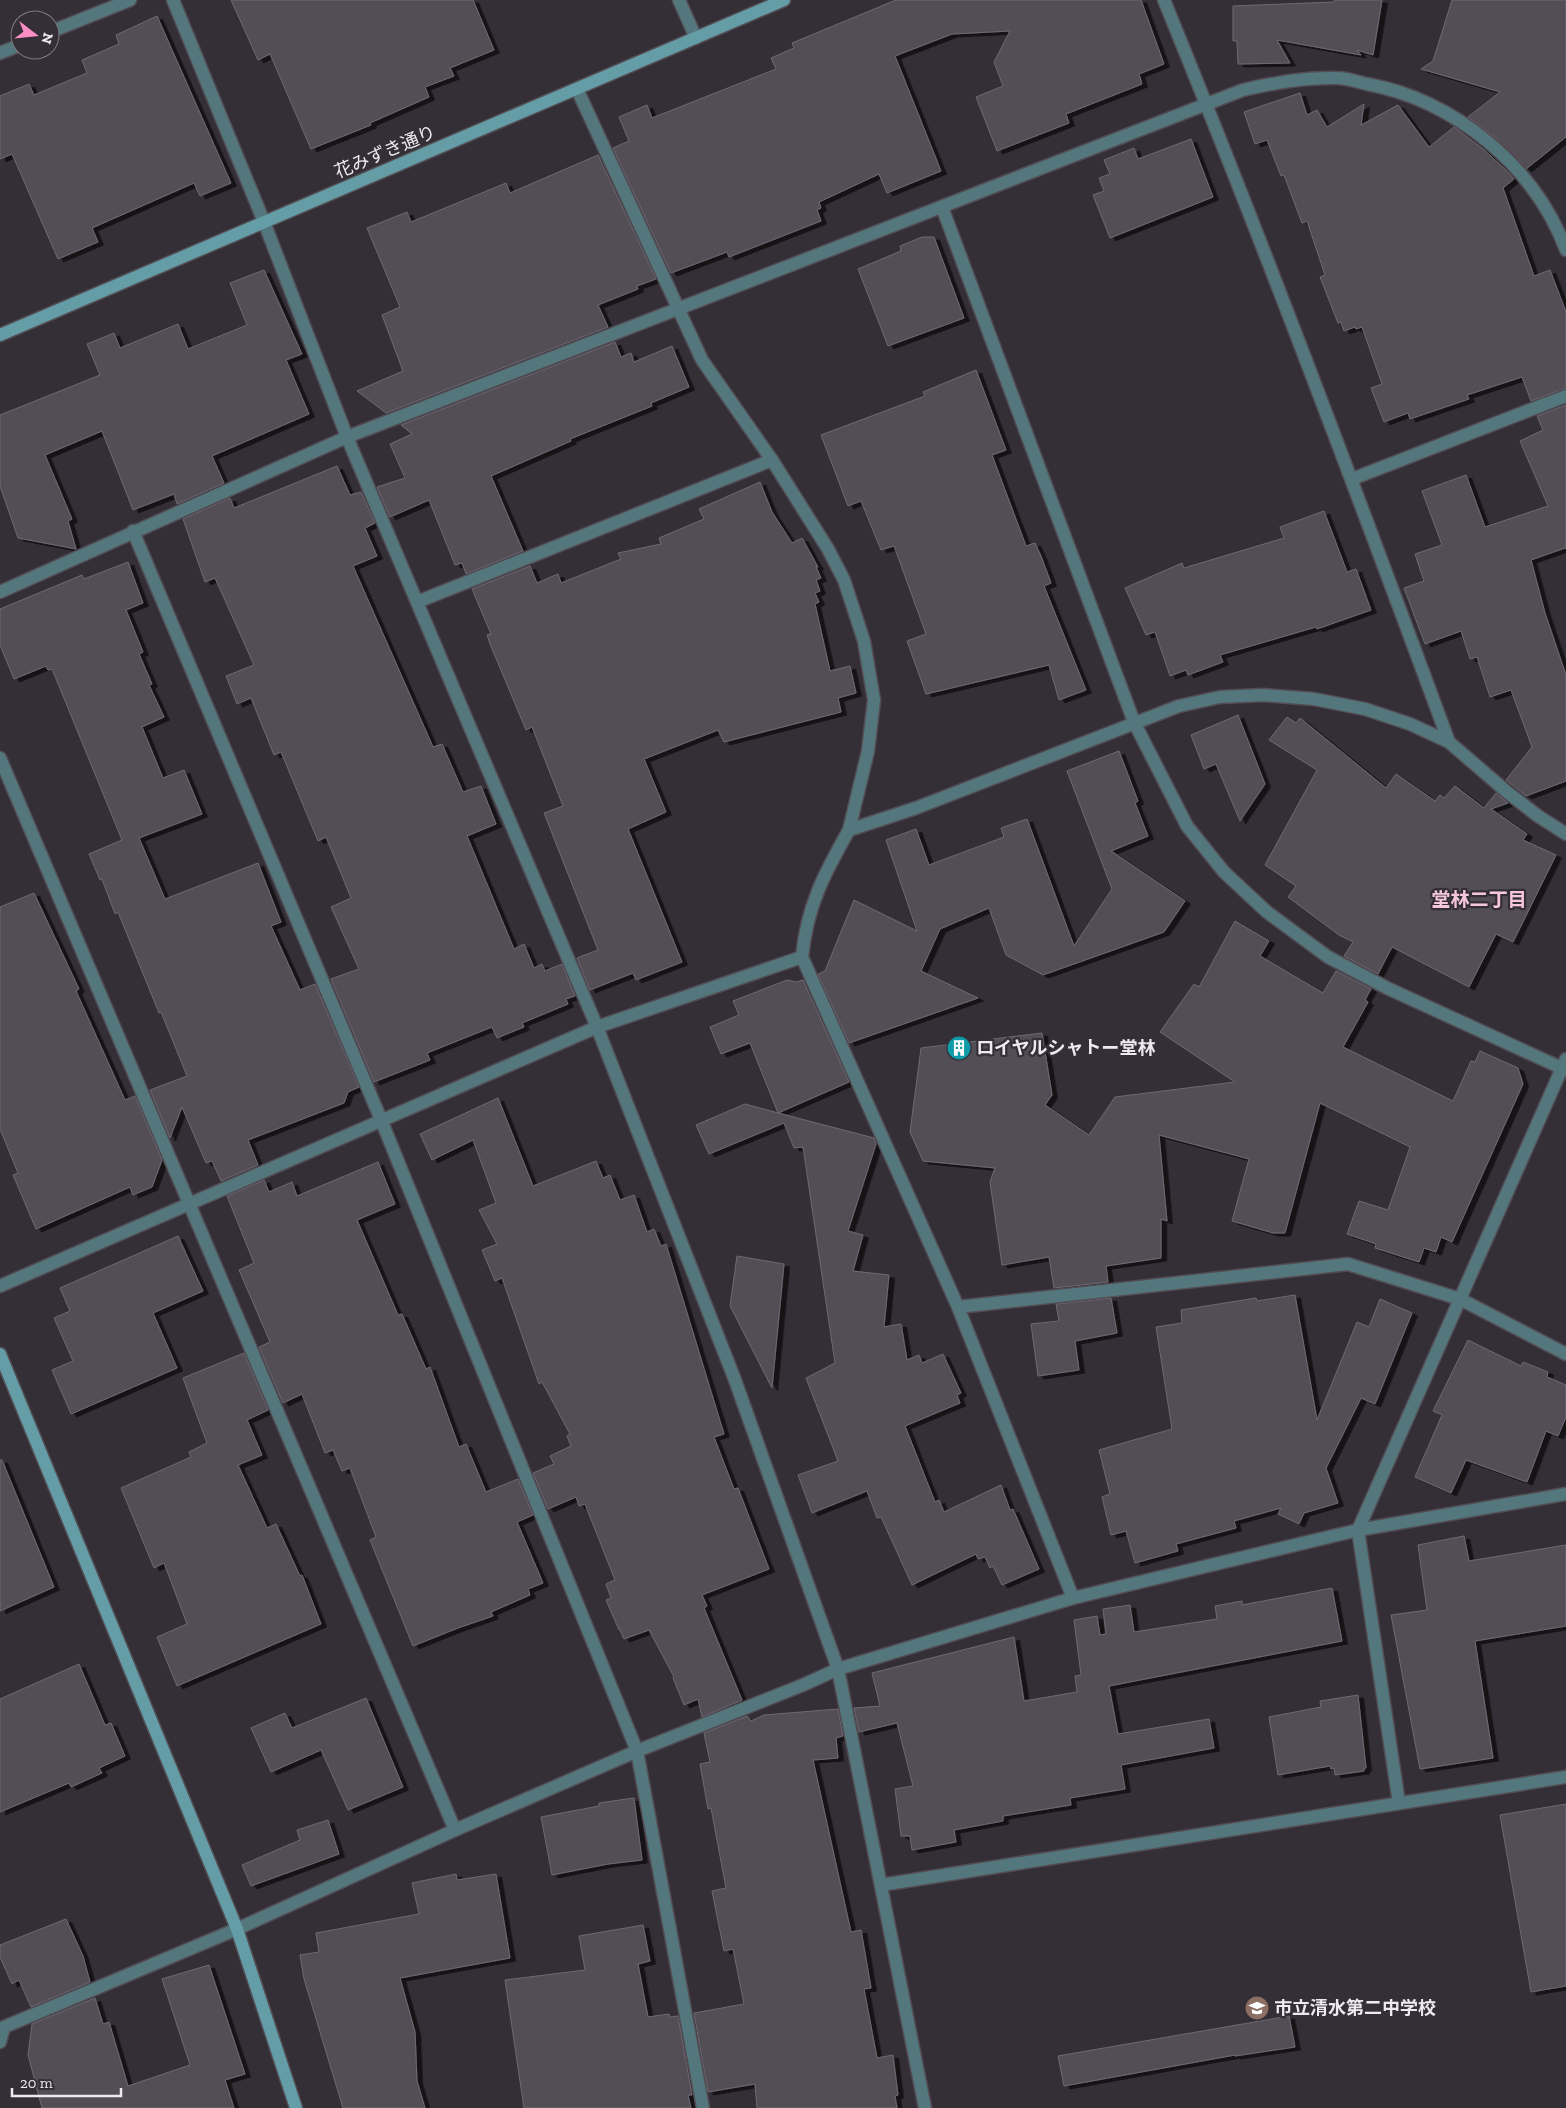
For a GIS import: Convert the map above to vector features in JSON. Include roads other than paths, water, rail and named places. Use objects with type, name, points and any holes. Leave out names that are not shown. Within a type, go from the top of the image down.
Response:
[{"type":"street","points":[[60,28],[130,0]]},
{"type":"street","points":[[173,0],[264,222],[347,437],[597,1027],[734,1380],[838,1669],[925,2108]]},
{"type":"street","points":[[679,0],[696,38]]},
{"type":"street","name":"花みずき通り","points":[[0,335],[784,0]]},
{"type":"street","points":[[1164,0],[1352,479],[1449,742]]},
{"type":"street","points":[[0,592],[347,437],[1206,104],[1243,90],[1288,80],[1339,78],[1389,88],[1432,104],[1471,128],[1502,154],[1539,196],[1566,250]]},
{"type":"street","points":[[577,89],[702,360],[772,460],[828,549],[844,580],[864,641],[874,700],[868,751],[849,830],[828,867],[812,902],[805,929],[802,957],[958,1307],[1073,1598]]},
{"type":"street","points":[[942,207],[1134,722],[1187,826],[1224,872],[1267,912],[1328,957],[1387,988],[1565,1066],[1358,1530],[1399,1803]]},
{"type":"street","points":[[1352,479],[1566,396]]},
{"type":"street","points":[[417,602],[772,460]]},
{"type":"street","points":[[134,532],[382,1122],[637,1752],[704,2108]]},
{"type":"street","points":[[849,830],[916,808],[1134,722],[1188,704],[1220,697],[1263,695],[1314,699],[1365,709],[1410,724],[1449,742],[1522,804],[1566,834]]},
{"type":"street","points":[[0,758],[188,1205],[455,1830]]},
{"type":"street","points":[[0,1286],[382,1122],[597,1027],[802,957]]},
{"type":"street","points":[[958,1307],[1348,1264],[1460,1299],[1566,1354]]},
{"type":"street","points":[[0,1354],[237,1929],[296,2108]]},
{"type":"street","points":[[0,2042],[2,2022],[237,1929],[455,1830],[637,1752],[804,1685],[838,1669],[1073,1598],[1358,1530],[1566,1494]]},
{"type":"street","points":[[880,1885],[1566,1777]]},
{"type":"place","name":"ロイヤルシャトー堂林","points":[[959,1048]]},
{"type":"place","name":"市立清水第二中学校","points":[[1257,2008]]},
{"type":"district","name":"堂林二丁目","points":[[1479,899]]}]
